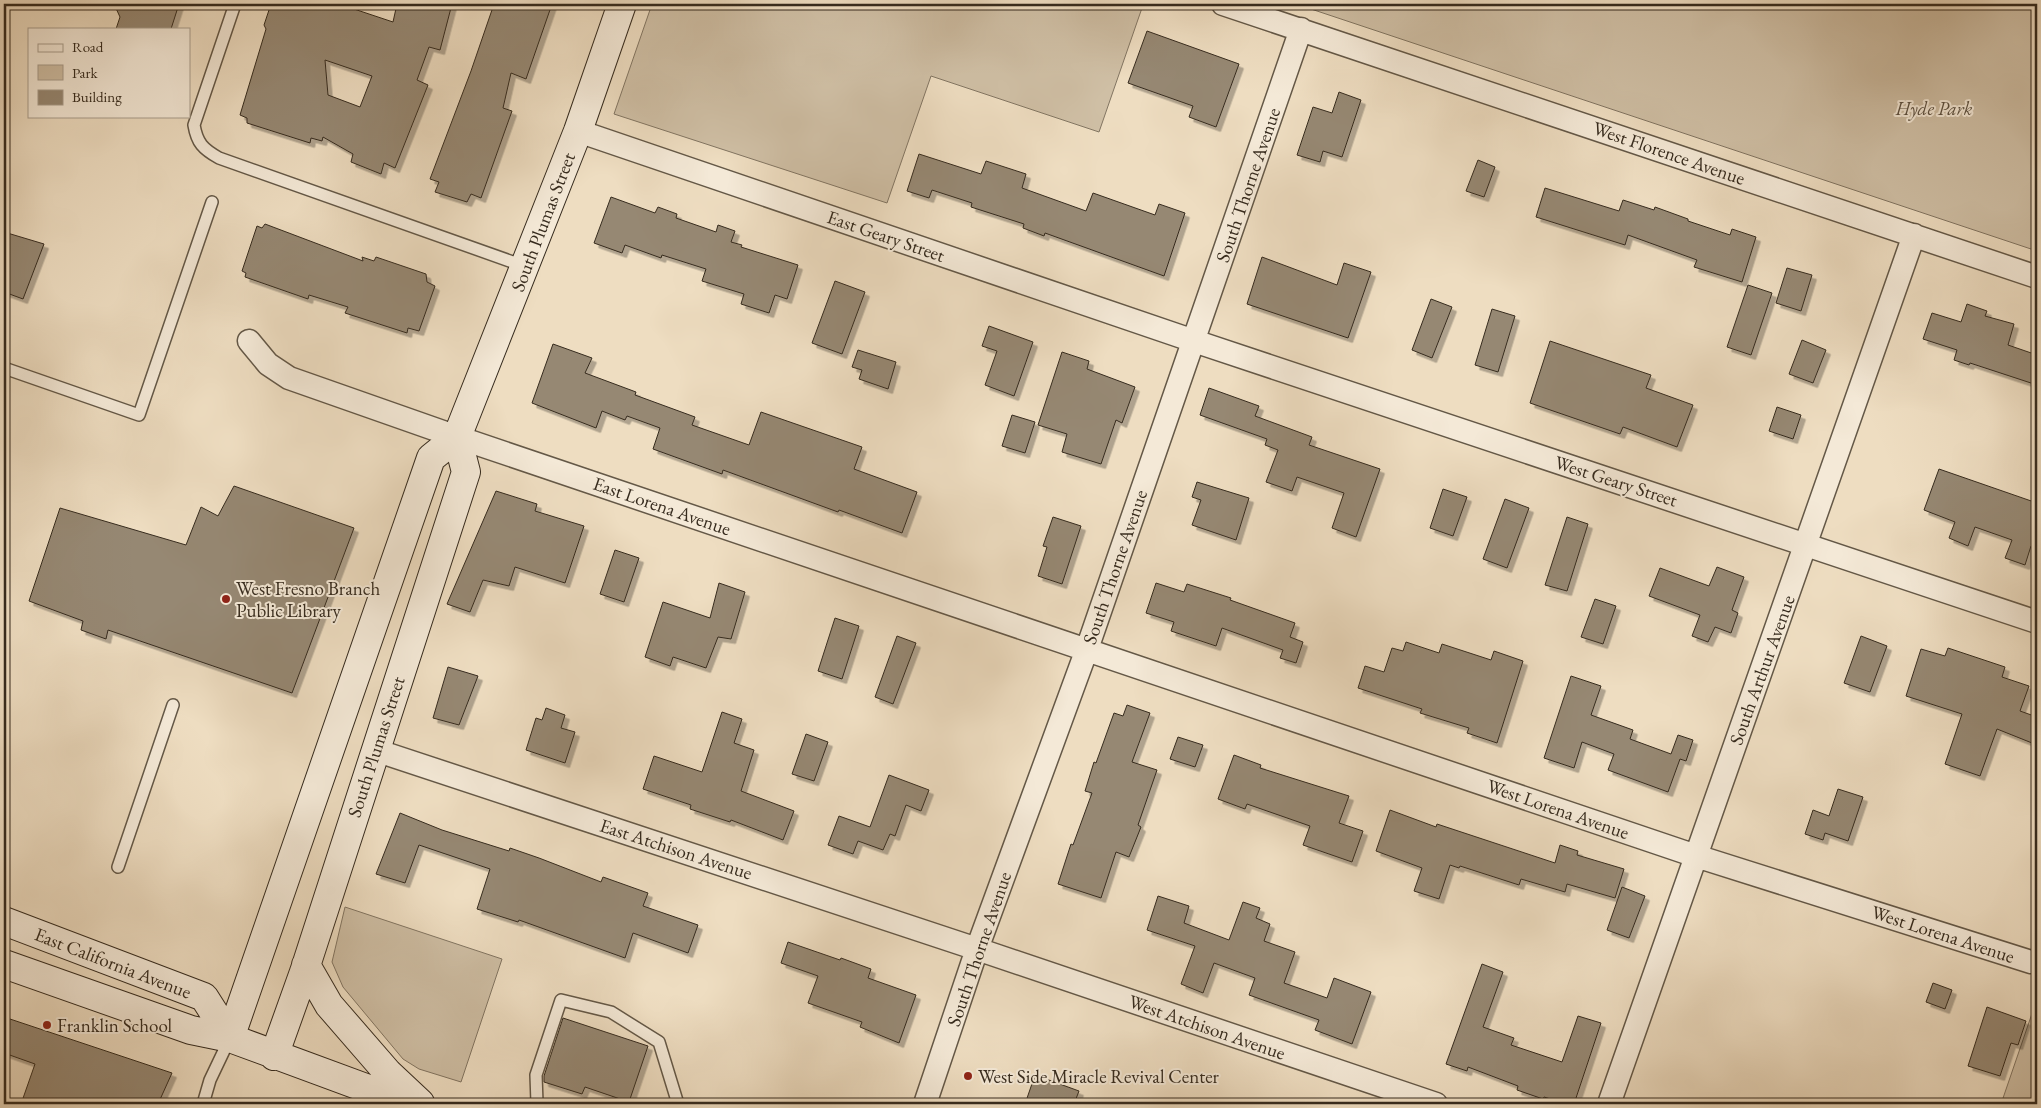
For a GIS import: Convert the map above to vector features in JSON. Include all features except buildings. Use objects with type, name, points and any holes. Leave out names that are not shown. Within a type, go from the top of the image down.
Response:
[{"type":"street","name":"South Plumas Street","points":[[230,1038],[431,458],[457,437],[526,267],[578,131],[622,4]]},
{"type":"street","name":"West Florence Avenue","points":[[1223,4],[2037,277]]},
{"type":"street","name":"South Thorne Avenue","points":[[925,1104],[978,949],[1087,649],[1302,29]]},
{"type":"street","name":"East Geary Street","points":[[578,131],[1194,341]]},
{"type":"street","name":"South Arthur Avenue","points":[[1609,1104],[1914,235]]},
{"type":"street","name":"East Lorena Avenue","points":[[249,341],[268,364],[289,378],[457,437],[1087,649]]},
{"type":"street","name":"West Geary Street","points":[[1194,341],[2037,622]]},
{"type":"street","name":"South Plumas Street","points":[[274,1056],[306,965],[466,472],[457,437]]},
{"type":"street","name":"West Lorena Avenue","points":[[1087,649],[1696,856],[2031,962]]},
{"type":"street","name":"East Atchison Avenue","points":[[375,750],[978,949]]},
{"type":"street","name":"East California Avenue","points":[[4,922],[204,997],[230,1038]]},
{"type":"street","name":"West Atchison Avenue","points":[[978,949],[1436,1104]]},
{"type":"street","name":"East California Avenue","points":[[4,964],[191,1030],[230,1038],[274,1056],[409,1104]]},
{"type":"street","points":[[306,965],[329,1005],[388,1073],[422,1104]]},
{"type":"lane","points":[[235,4],[194,125],[196,138],[206,150],[218,158],[526,267]]},
{"type":"lane","points":[[4,368],[139,415],[212,202]]},
{"type":"lane","points":[[118,867],[173,705]]},
{"type":"lane","points":[[538,1104],[536,1075],[561,1000],[610,1012],[658,1042],[678,1104]]},
{"type":"lane","points":[[202,1104],[210,1080],[230,1038]]},
{"type":"green space","points":[[652,4],[1143,5],[1099,132],[931,76],[887,203],[614,114]]},
{"type":"green space","name":"Hyde Park","points":[[1297,4],[2037,4],[2037,251],[1302,6]]},
{"type":"green space","points":[[345,907],[502,959],[461,1082],[419,1069],[403,1059],[343,987],[332,962]]},
{"type":"green space","points":[[2037,999],[2037,1104],[2001,1104]]},
{"type":"place","name":"West Fresno Branch Public Library","points":[[226,599]]},
{"type":"place","name":"Franklin School","points":[[47,1025]]},
{"type":"place","name":"West Side Miracle Revival Center","points":[[968,1076]]}]
